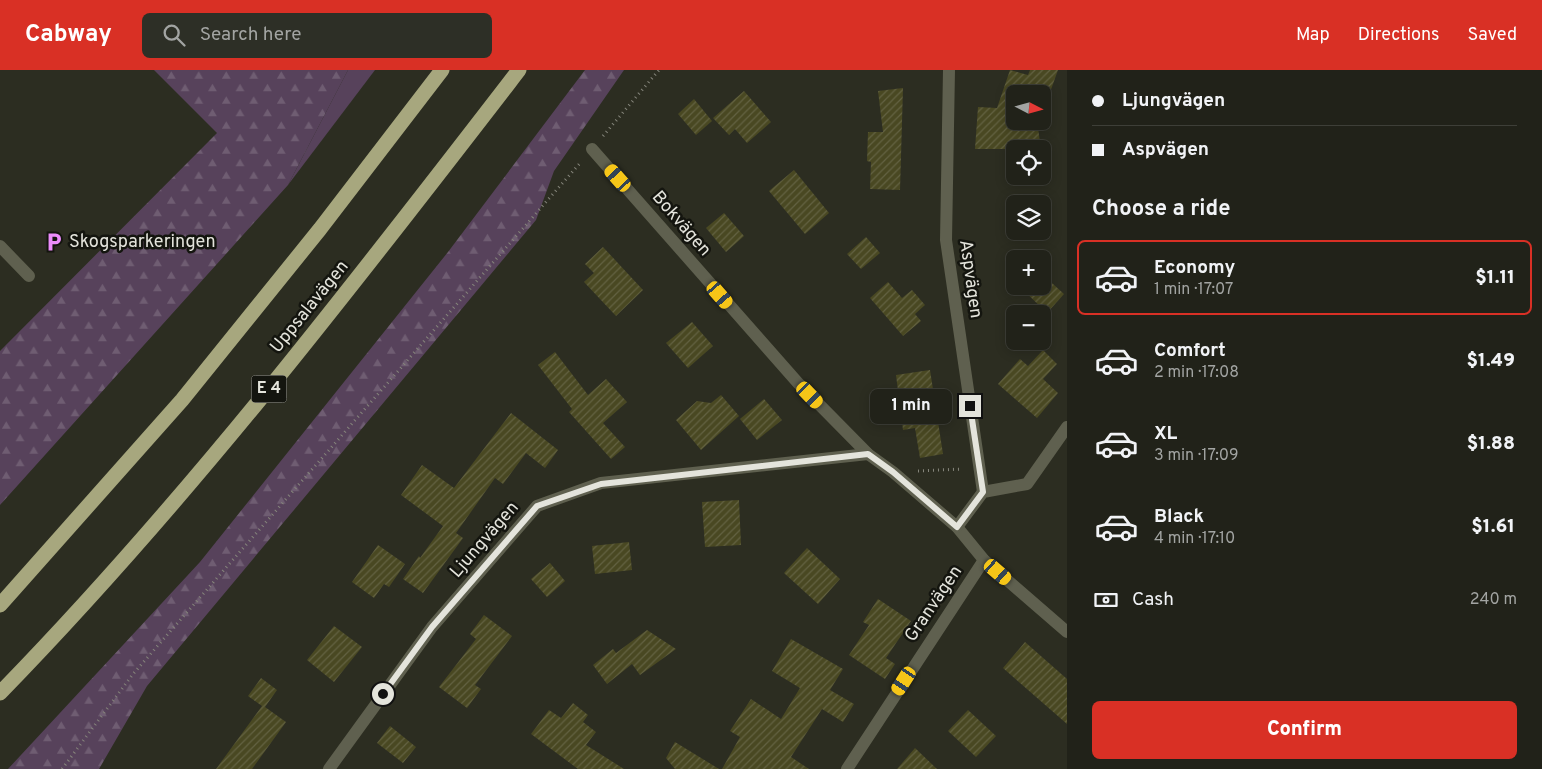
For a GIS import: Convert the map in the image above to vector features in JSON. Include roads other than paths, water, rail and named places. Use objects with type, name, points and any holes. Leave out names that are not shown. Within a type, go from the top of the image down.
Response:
[{"type":"highway","points":[[0,606],[182,400],[320,229],[442,70]]},
{"type":"highway","name":"Uppsalavägen","points":[[0,694],[117,569],[232,436],[369,264],[519,70]]},
{"type":"street","name":"Aspvägen","points":[[949,70],[946,240],[983,492]]},
{"type":"street","name":"Bokvägen","points":[[592,150],[798,383],[868,454],[893,472],[957,527],[984,560],[1067,632]]},
{"type":"street","points":[[0,246],[30,276]]},
{"type":"street","points":[[957,527],[983,492],[1027,484],[1067,427]]},
{"type":"street","name":"Ljungvägen","points":[[329,769],[432,627],[537,506],[601,484],[868,454]]},
{"type":"street","name":"Granvägen","points":[[847,769],[984,560]]},
{"type":"place","name":"Skogsparkeringen","points":[[54,242]]}]
